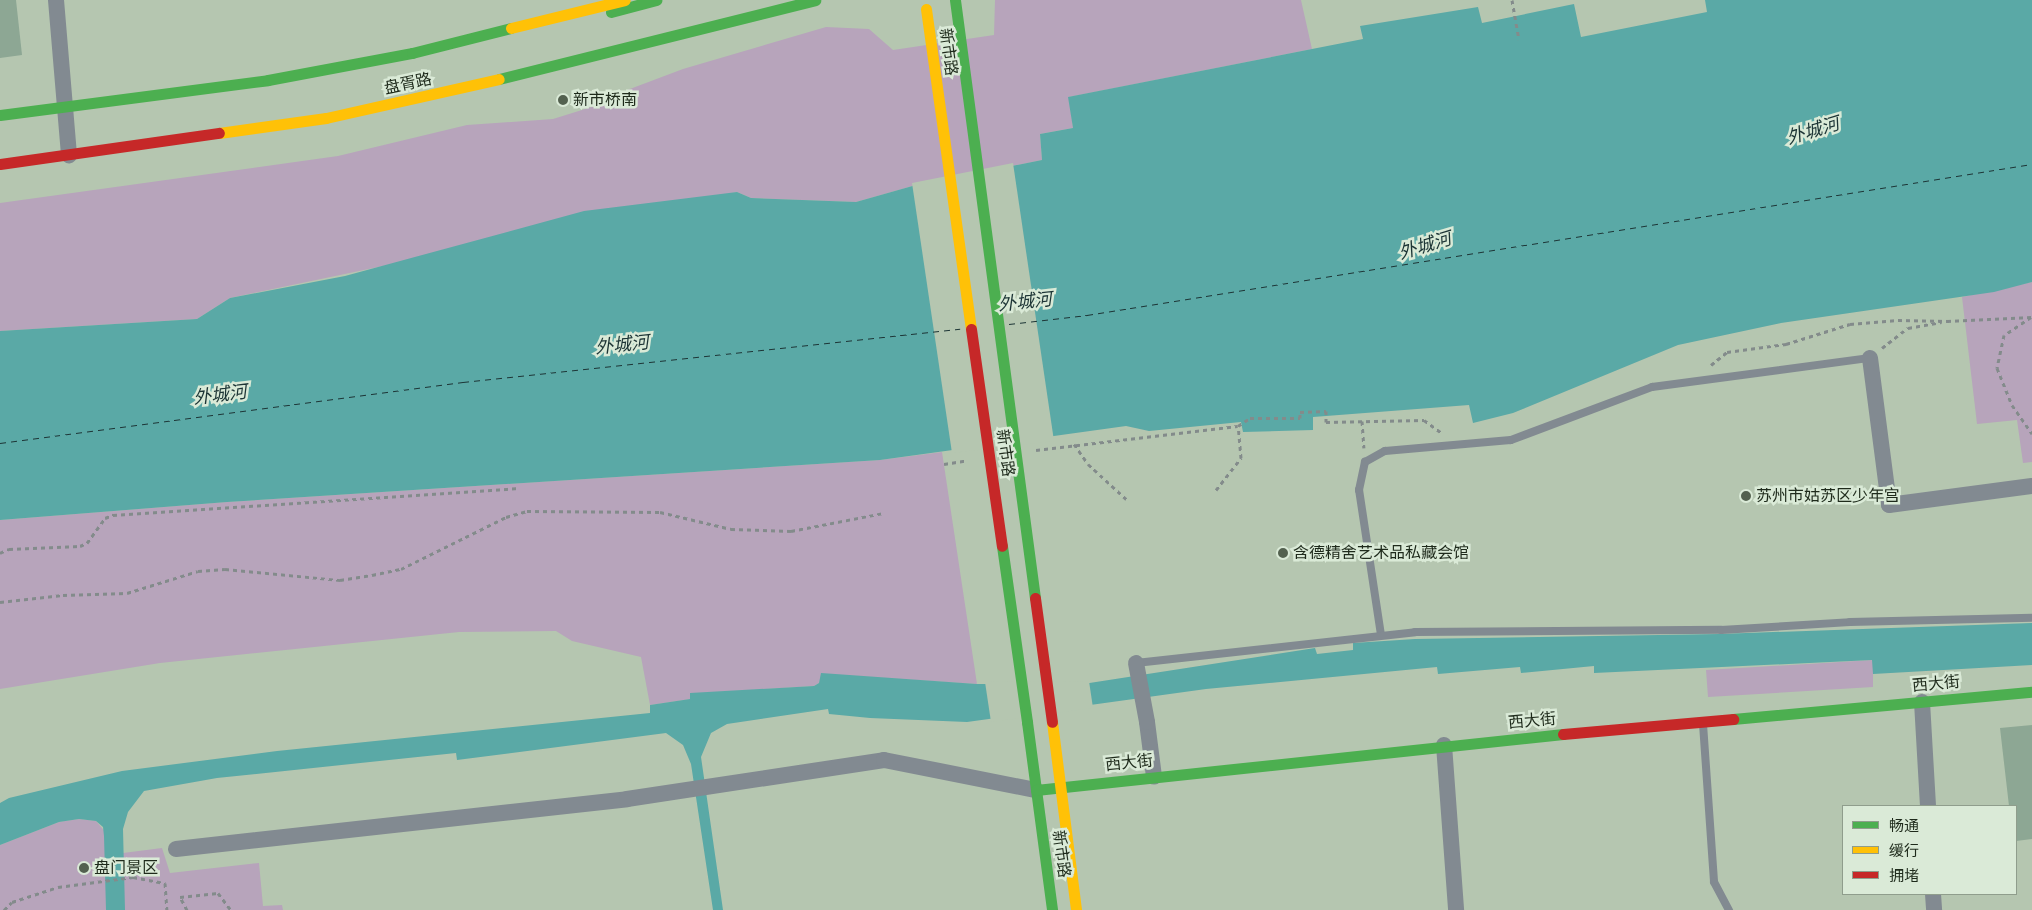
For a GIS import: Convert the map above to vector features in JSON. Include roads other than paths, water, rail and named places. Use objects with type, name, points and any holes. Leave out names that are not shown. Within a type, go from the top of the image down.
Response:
[{"type":"main road","name":"盘胥路","points":[[0,115],[268,80],[412,53],[625,0]]},
{"type":"main road","points":[[412,53],[526,34],[656,0]]},
{"type":"main road","name":"盘胥路","points":[[0,164],[326,118],[423,98],[815,0]]},
{"type":"main road","name":"新市路","points":[[955,0],[1076,910]]},
{"type":"main road","name":"新市路","points":[[925,5],[1052,910]]},
{"type":"main road","points":[[423,98],[541,56],[589,44]]},
{"type":"main road","name":"西大街","points":[[1036,790],[1059,786],[1444,746],[2032,692]]},
{"type":"street","points":[[56,0],[68,155]]},
{"type":"street","points":[[1870,358],[1889,505],[2032,486]]},
{"type":"street","points":[[1136,663],[1154,776]]},
{"type":"street","points":[[1922,702],[1928,805]]},
{"type":"street","points":[[1444,746],[1456,910]]},
{"type":"street","points":[[176,849],[693,790],[884,760],[1036,790]]},
{"type":"street","points":[[1933,895],[1934,910]]},
{"type":"lane","points":[[1381,635],[1359,490],[1365,462],[1385,451],[1510,440],[1652,387],[1870,358]]},
{"type":"lane","points":[[1136,663],[1381,635],[1721,630],[1850,622],[2032,618]]},
{"type":"lane","points":[[1703,722],[1714,882],[1729,910]]},
{"type":"water","name":"外城河","points":[[1705,0],[2032,0],[2032,282],[1994,292],[1781,323],[1678,345],[1513,413],[1473,423],[1469,405],[1313,417],[1313,430],[1243,432],[1241,422],[1149,431],[1126,426],[880,460],[227,502],[0,520],[0,331],[197,319],[230,298],[345,276],[584,211],[737,192],[751,198],[856,202],[916,185],[1042,160],[1040,134],[1073,128],[1068,97],[1363,39],[1360,26],[1478,7],[1482,23],[1574,4],[1581,37],[1707,12]]},
{"type":"water","points":[[2032,623],[2032,665],[1873,674],[1872,660],[1594,673],[1594,666],[1521,673],[1520,667],[1438,674],[1437,667],[1206,689],[967,722],[870,718],[829,714],[828,709],[727,724],[711,733],[701,757],[723,910],[713,910],[691,764],[683,745],[666,733],[457,760],[456,753],[217,778],[144,791],[128,812],[123,829],[125,910],[106,910],[103,827],[96,821],[79,819],[59,822],[0,845],[0,803],[9,798],[122,771],[277,751],[650,713],[650,705],[690,699],[690,693],[814,686],[819,683],[821,673],[977,684],[1083,684],[1315,648],[1317,654],[1353,650],[1353,643],[1415,639],[1719,634]]},
{"type":"place","name":"新市桥南","points":[[563,100]]},
{"type":"place","name":"苏州市姑苏区少年宫","points":[[1746,496]]},
{"type":"place","name":"含德精舍艺术品私藏会馆","points":[[1283,553]]},
{"type":"place","name":"盘门景区","points":[[84,868]]}]
